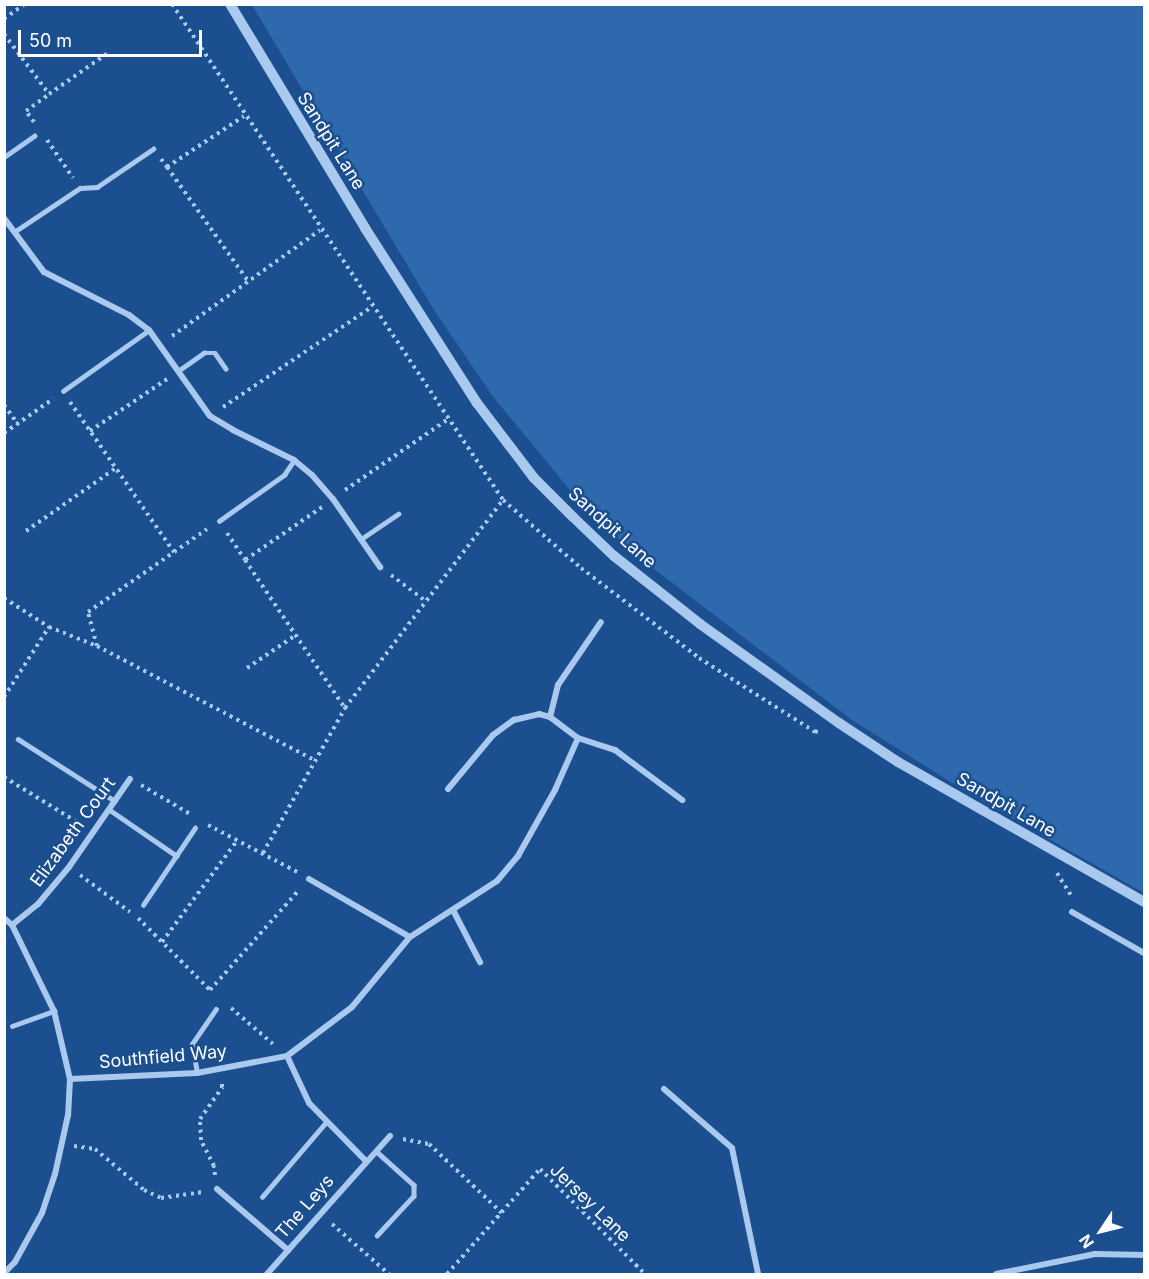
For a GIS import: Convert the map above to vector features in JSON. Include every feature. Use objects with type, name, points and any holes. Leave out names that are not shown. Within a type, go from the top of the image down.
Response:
[{"type":"street","name":"Sandpit Lane","points":[[230,4],[365,228],[458,374],[534,478],[614,556],[719,637],[839,723],[898,762],[1061,857],[1144,902]]},
{"type":"street","points":[[4,218],[44,272],[129,315],[148,330],[210,416],[294,460],[312,475],[333,499],[380,567]]},
{"type":"street","points":[[550,717],[558,685],[602,622]]},
{"type":"street","points":[[448,789],[493,735],[514,720],[539,714],[550,717],[578,738],[615,750],[682,801]]},
{"type":"street","name":"Southfield Way","points":[[70,1079],[197,1073],[287,1056],[352,1006],[410,937],[497,881],[518,856],[555,790],[578,738]]},
{"type":"street","name":"Elizabeth Court","points":[[12,925],[38,904],[69,867],[130,779]]},
{"type":"street","points":[[309,879],[410,937]]},
{"type":"street","points":[[453,910],[480,962]]},
{"type":"street","points":[[1072,912],[1144,953]]},
{"type":"street","points":[[4,918],[12,925],[54,1011],[70,1079],[68,1115],[42,1213],[15,1262],[4,1273]]},
{"type":"street","points":[[287,1056],[309,1103],[366,1161]]},
{"type":"street","points":[[664,1089],[732,1148],[758,1275]]},
{"type":"street","name":"The Leys","points":[[267,1275],[390,1136]]},
{"type":"street","points":[[217,1189],[288,1250]]},
{"type":"street","points":[[996,1275],[1095,1254],[1144,1255]]},
{"type":"lane","points":[[4,157],[34,136]]},
{"type":"lane","points":[[14,232],[80,188],[97,187],[153,148]]},
{"type":"lane","points":[[63,392],[148,330]]},
{"type":"lane","points":[[178,371],[204,352],[215,353],[226,369]]},
{"type":"lane","points":[[219,521],[284,475],[294,460]]},
{"type":"lane","points":[[361,539],[398,514]]},
{"type":"lane","points":[[18,739],[115,801]]},
{"type":"lane","points":[[110,810],[177,856]]},
{"type":"lane","points":[[143,906],[195,828]]},
{"type":"lane","points":[[197,1073],[192,1044],[216,1009]]},
{"type":"lane","points":[[12,1026],[54,1011]]},
{"type":"lane","points":[[262,1197],[326,1122]]},
{"type":"lane","points":[[376,1151],[414,1185],[414,1196],[377,1236]]},
{"type":"path","points":[[4,19],[25,4]]},
{"type":"path","points":[[4,34],[49,94],[108,53]]},
{"type":"path","points":[[167,167],[245,116]]},
{"type":"path","points":[[153,148],[248,281]]},
{"type":"path","points":[[159,346],[320,230]]},
{"type":"path","points":[[210,416],[372,307]]},
{"type":"path","points":[[90,431],[178,371]]},
{"type":"path","points":[[4,433],[63,392],[174,552]]},
{"type":"path","points":[[4,405],[18,424]]},
{"type":"path","points":[[245,560],[447,420]]},
{"type":"path","points":[[26,531],[116,468]]},
{"type":"path","points":[[262,853],[345,708],[502,500]]},
{"type":"path","points":[[97,646],[88,612],[219,521],[345,708]]},
{"type":"path","points":[[380,567],[427,602]]},
{"type":"path","points":[[4,606],[6,599],[49,627],[97,646],[316,761]]},
{"type":"path","points":[[4,697],[49,627]]},
{"type":"path","points":[[247,668],[296,635]]},
{"type":"path","points":[[4,777],[94,833]]},
{"type":"path","points":[[130,779],[236,842],[262,853],[309,879],[210,990]]},
{"type":"path","points":[[162,942],[236,842]]},
{"type":"path","points":[[1061,857],[1057,875],[1074,900],[1072,912]]},
{"type":"path","points":[[69,867],[137,916],[216,996]]},
{"type":"path","points":[[223,1001],[287,1056]]},
{"type":"path","points":[[61,1144],[95,1149],[144,1190],[161,1198],[217,1189],[214,1166],[201,1140],[200,1119],[222,1087],[223,1069]]},
{"type":"path","points":[[390,1136],[429,1144],[502,1213]]},
{"type":"path","name":"Jersey Lane","points":[[447,1275],[540,1169],[645,1275]]},
{"type":"path","points":[[320,1213],[389,1275]]},
{"type":"shaded area","points":[[252,5],[1144,5],[1144,893],[970,794],[852,720],[633,553],[569,489],[491,394],[434,310]]}]
